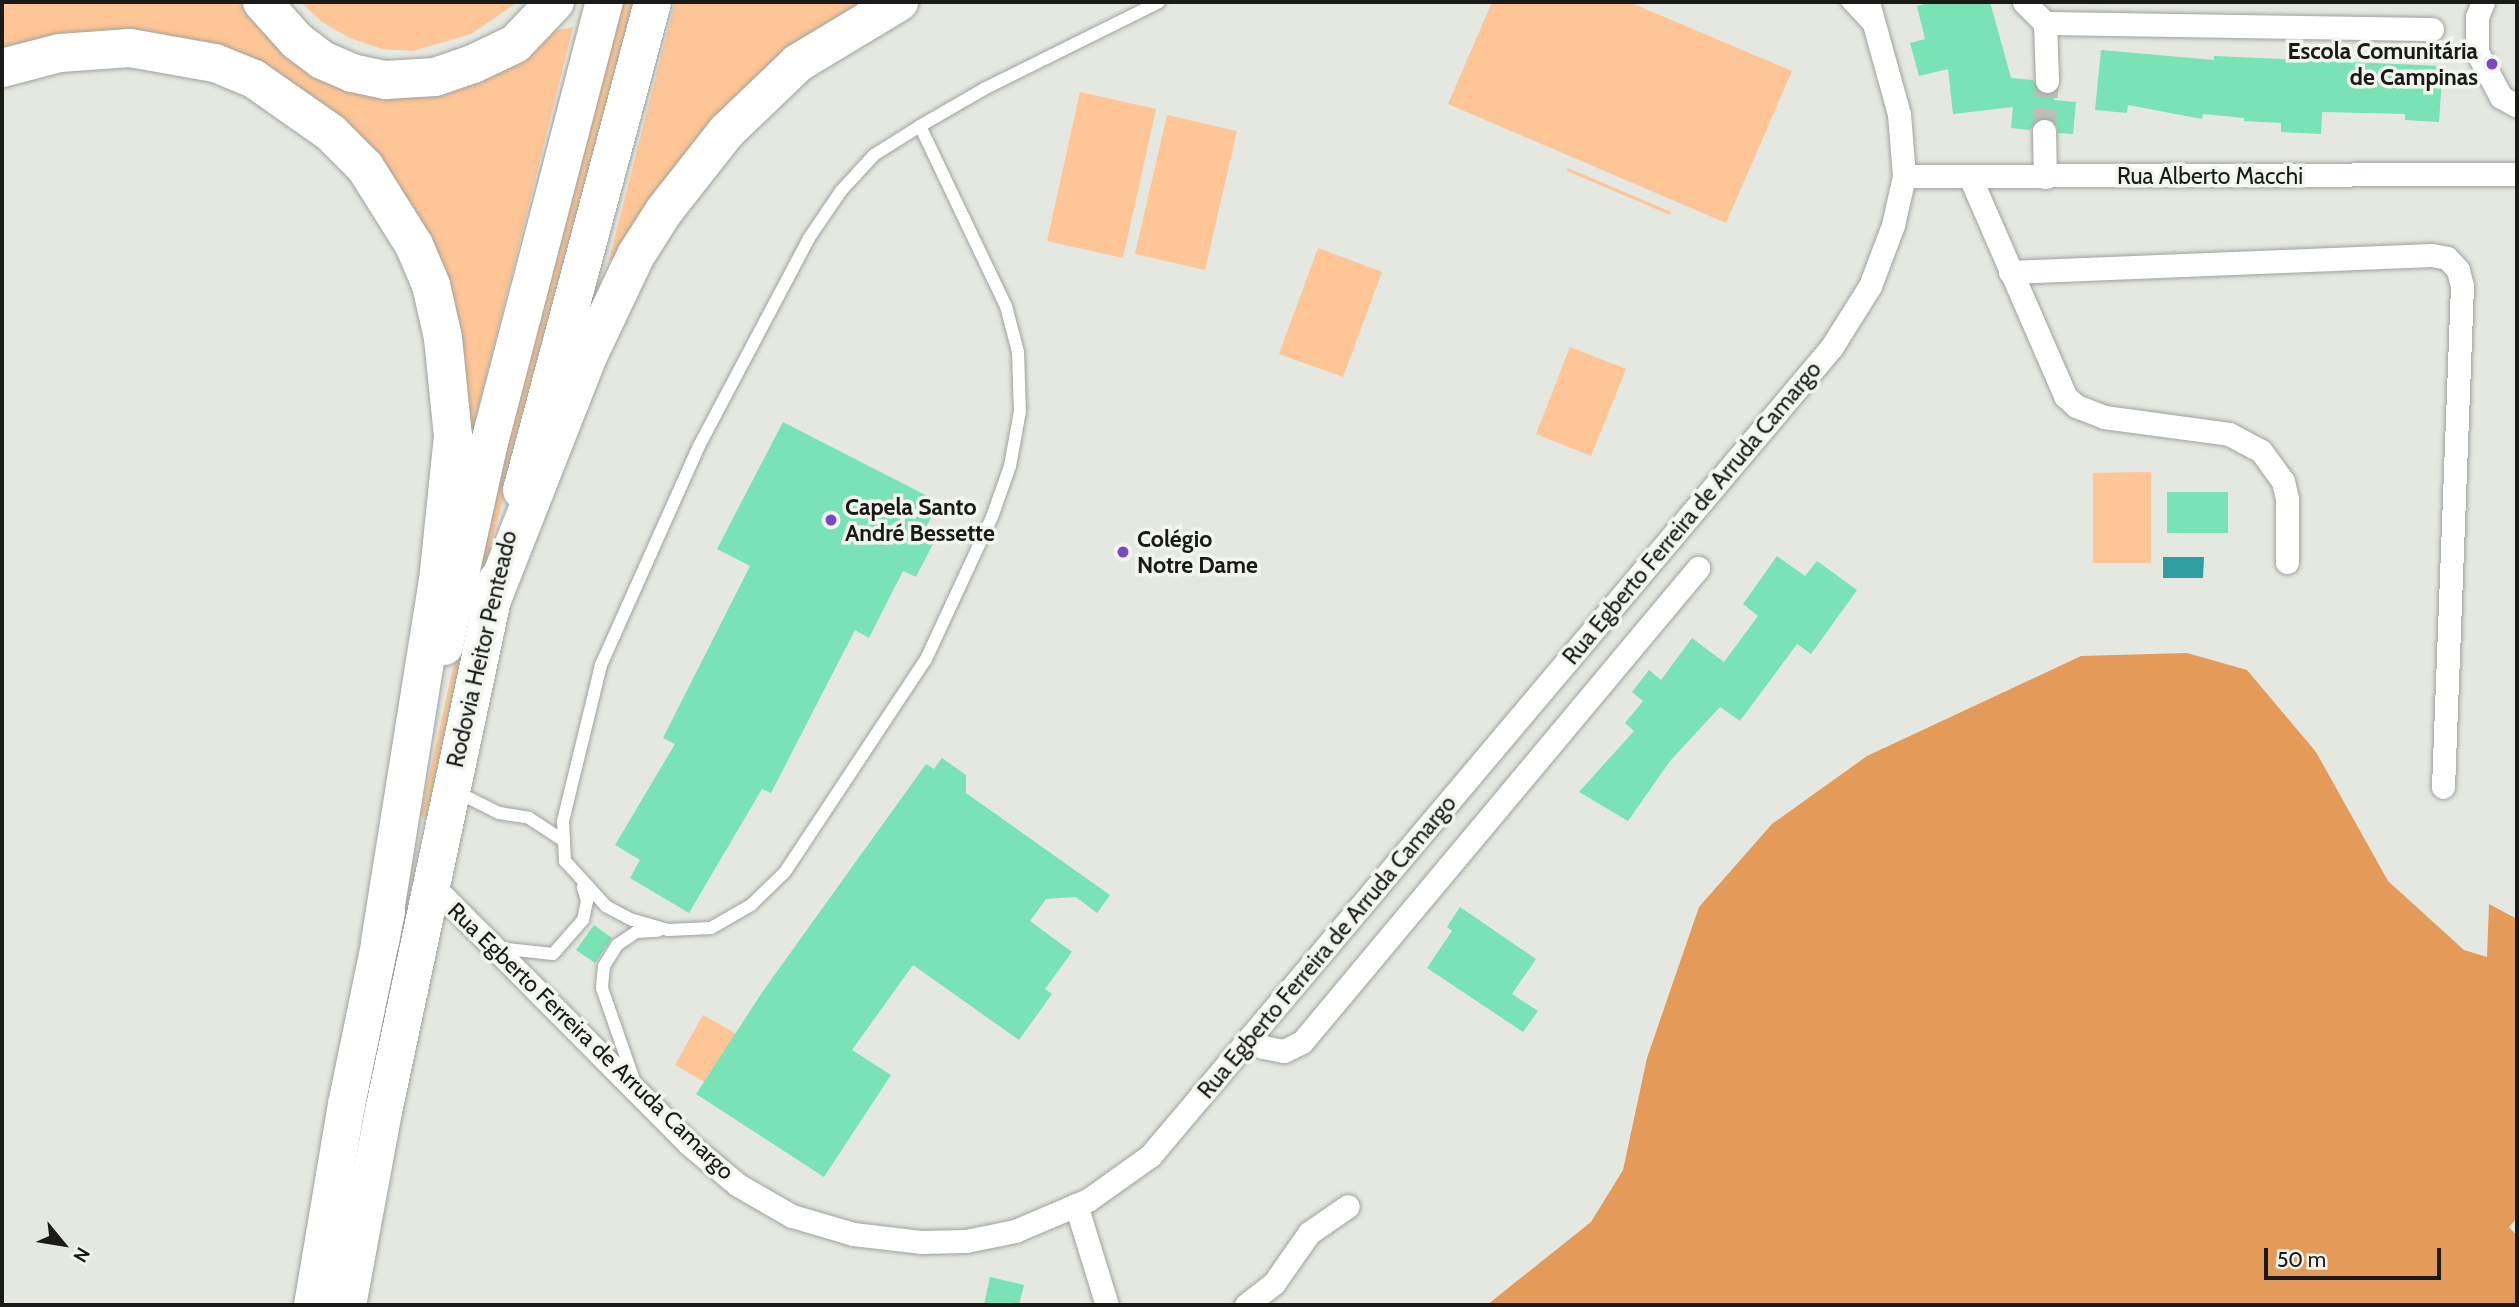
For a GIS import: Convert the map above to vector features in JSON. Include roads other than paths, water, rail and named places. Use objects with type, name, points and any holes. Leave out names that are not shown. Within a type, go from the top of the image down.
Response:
[{"type":"highway","points":[[262,2],[297,41],[322,60],[352,74],[386,80],[435,77],[473,64],[515,44],[555,2]]},
{"type":"highway","points":[[488,610],[588,356],[636,255],[664,211],[727,131],[779,80],[840,34],[899,2]]},
{"type":"highway","points":[[2,68],[60,53],[130,48],[215,63],[254,79],[311,118],[365,167],[414,245],[431,285],[443,338],[453,436],[438,580],[380,941]]},
{"type":"main road","name":"Rodovia Heitor Penteado","points":[[312,1305],[380,941],[489,442],[604,2]]},
{"type":"main road","name":"Rodovia Heitor Penteado","points":[[347,1305],[430,883],[488,610],[652,2]]},
{"type":"street","name":"Rua Egberto Ferreira de Arruda Camargo","points":[[430,883],[641,1096],[738,1185],[792,1216],[853,1234],[921,1242],[966,1241],[1015,1231],[1076,1205],[1150,1156],[1831,348],[1870,286],[1893,225],[1903,176],[1899,114],[1868,2]]},
{"type":"street","points":[[2024,2],[2045,23],[2047,81]]},
{"type":"street","points":[[2483,2],[2477,17],[2477,52],[2501,97],[2517,106]]},
{"type":"street","points":[[2045,23],[2432,29]]},
{"type":"street","points":[[2044,131],[2045,177]]},
{"type":"street","name":"Rua Alberto Macchi","points":[[1903,176],[2517,174]]},
{"type":"street","points":[[1970,177],[2057,383],[2076,406],[2104,417],[2229,434],[2261,451],[2283,481],[2287,499],[2287,562]]},
{"type":"street","points":[[2010,272],[2432,255],[2447,258],[2458,270],[2462,286],[2443,787]]},
{"type":"street","points":[[1250,1037],[1263,1047],[1284,1051],[1302,1042],[1698,568]]},
{"type":"street","points":[[1076,1205],[1107,1305]]},
{"type":"street","points":[[1246,1305],[1273,1283],[1309,1233],[1348,1206]]},
{"type":"lane","points":[[668,930],[623,915],[582,883],[565,861],[563,821],[601,665],[699,446],[809,238],[841,191],[874,155],[920,126],[1159,2]]},
{"type":"lane","points":[[1847,2],[1880,40]]},
{"type":"lane","points":[[641,1096],[609,1016],[601,988],[604,966],[617,944],[636,932],[711,929],[751,905],[785,872],[926,659],[962,588],[1010,466],[1020,411],[1018,352],[1006,306],[920,126]]},
{"type":"lane","points":[[450,788],[499,813],[529,818],[564,841]]},
{"type":"lane","points":[[490,945],[517,953],[553,954],[583,920],[587,901],[582,883]]},
{"type":"water","points":[[2163,557],[2204,557],[2203,578],[2163,578]]},
{"type":"tunnel","points":[[2044,131],[2047,81]]},
{"type":"place","name":"Escola Comunitária de Campinas","points":[[2492,64]]},
{"type":"place","name":"Capela Santo André Bessette","points":[[831,520]]},
{"type":"place","name":"Colégio Notre Dame","points":[[1123,552]]}]
